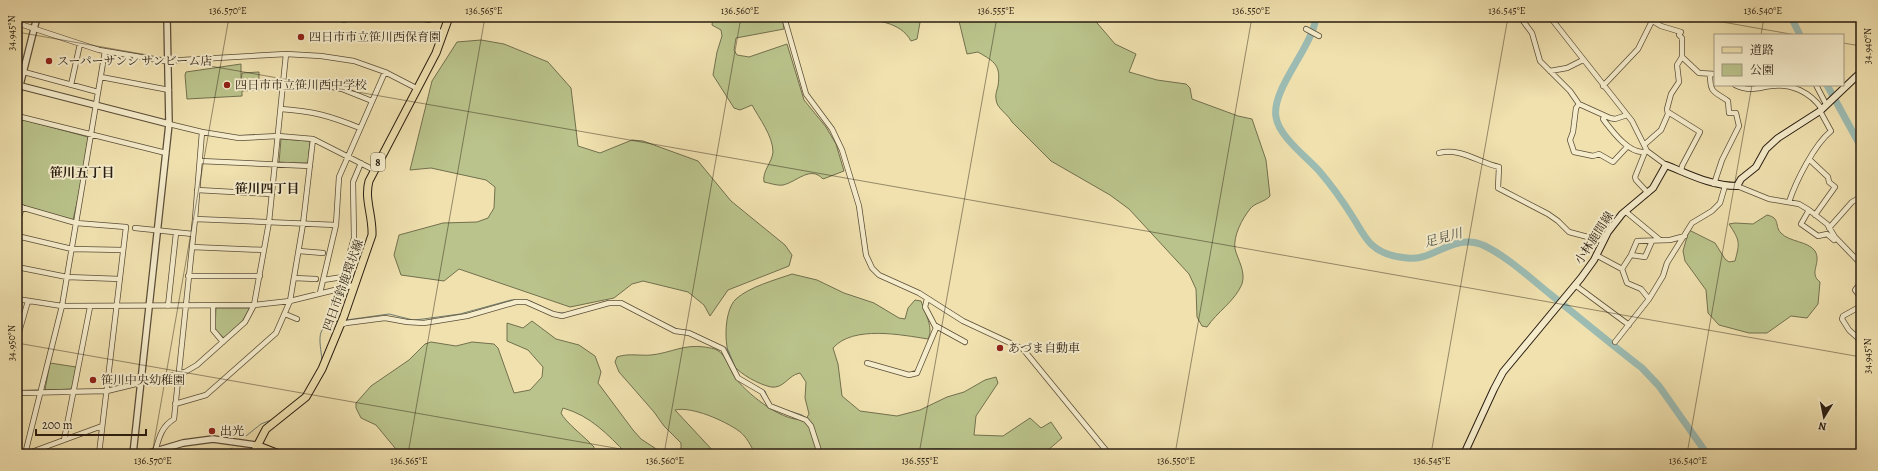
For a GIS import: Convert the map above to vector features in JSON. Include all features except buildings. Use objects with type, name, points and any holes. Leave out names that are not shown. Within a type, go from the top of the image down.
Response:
[{"type":"main road","name":"四日市鈴鹿環状線","points":[[253,454],[262,433],[309,393],[328,359],[372,235],[373,227],[367,196],[367,188],[374,170],[436,53],[449,17]]},
{"type":"main road","points":[[1666,164],[1714,184],[1737,186],[1741,179],[1756,167],[1766,149],[1778,138],[1824,107],[1861,72]]},
{"type":"main road","name":"小林鹿間線","points":[[1464,454],[1499,378],[1575,285],[1596,255],[1603,241],[1625,211],[1648,193],[1657,183],[1666,164]]},
{"type":"main road","points":[[256,445],[277,454]]},
{"type":"street","points":[[17,97],[37,17]]},
{"type":"street","points":[[133,454],[169,124],[167,17]]},
{"type":"street","points":[[412,17],[429,20],[431,17]]},
{"type":"street","points":[[784,17],[806,94],[832,129],[845,159],[859,206],[866,255],[870,265],[880,275],[919,293],[969,325],[1023,349],[1109,454]]},
{"type":"street","points":[[1550,17],[1632,121],[1646,152],[1636,180],[1648,193]]},
{"type":"street","points":[[1644,145],[1661,130],[1668,112],[1672,94],[1679,82],[1677,65],[1682,57],[1682,38],[1679,35],[1681,32],[1661,26],[1646,17]]},
{"type":"street","points":[[1522,18],[1532,33],[1540,61],[1570,91],[1580,104],[1615,119],[1627,115]]},
{"type":"street","points":[[1603,86],[1638,49],[1652,21]]},
{"type":"street","points":[[17,23],[105,52],[168,61],[286,54],[321,56],[354,61],[385,72],[418,89]]},
{"type":"street","points":[[1306,30],[1318,36]]},
{"type":"street","points":[[71,85],[80,44]]},
{"type":"street","points":[[25,454],[62,306],[105,52]]},
{"type":"street","points":[[17,393],[106,391],[178,374],[193,368],[245,322],[254,305],[269,222],[286,54]]},
{"type":"street","points":[[1682,57],[1699,73],[1713,74],[1710,88],[1716,94],[1728,101],[1728,113],[1736,113],[1739,126],[1722,160],[1714,184]]},
{"type":"street","points":[[1550,70],[1567,68],[1583,60]]},
{"type":"street","points":[[24,72],[98,92]]},
{"type":"street","points":[[320,293],[336,225],[339,177],[385,72]]},
{"type":"street","points":[[100,77],[169,90]]},
{"type":"street","points":[[284,82],[318,84],[342,89],[372,101]]},
{"type":"street","points":[[19,85],[96,107],[202,132],[239,138],[278,136],[313,139],[374,170]]},
{"type":"street","points":[[1738,86],[1746,89],[1760,89],[1770,86]]},
{"type":"street","points":[[1786,86],[1797,88],[1812,97],[1824,107]]},
{"type":"street","points":[[1789,202],[1799,177],[1823,138],[1831,131],[1816,86]]},
{"type":"street","points":[[1580,104],[1576,108],[1573,132],[1570,140],[1574,152],[1593,156],[1599,154],[1613,162],[1627,147]]},
{"type":"street","points":[[281,109],[310,111],[335,118],[360,128]]},
{"type":"street","points":[[1668,112],[1700,132],[1682,166],[1681,171]]},
{"type":"street","points":[[17,116],[166,153]]},
{"type":"street","points":[[1605,116],[1603,119],[1627,147],[1646,152],[1666,164]]},
{"type":"street","points":[[151,453],[160,433],[167,424],[174,419],[195,219],[202,132]]},
{"type":"street","points":[[175,404],[206,395],[276,333],[290,302],[303,224],[313,139]]},
{"type":"street","points":[[1439,153],[1446,151],[1460,153],[1499,168],[1498,188],[1548,214],[1569,232],[1603,241]]},
{"type":"street","points":[[1810,160],[1828,177],[1829,182],[1835,187],[1815,214]]},
{"type":"street","points":[[200,161],[310,166]]},
{"type":"street","points":[[340,288],[354,238],[353,182],[361,163]]},
{"type":"street","points":[[1615,342],[1650,299],[1663,276],[1667,263],[1692,223],[1712,211],[1720,203],[1725,186]]},
{"type":"street","points":[[1737,186],[1769,199],[1799,204],[1810,210],[1827,224],[1835,237],[1861,264]]},
{"type":"street","points":[[197,190],[272,194]]},
{"type":"street","points":[[1829,228],[1852,202],[1861,197]]},
{"type":"street","points":[[17,224],[19,206],[76,223],[126,227],[99,454]]},
{"type":"street","points":[[1810,210],[1801,224],[1818,236],[1828,234],[1836,241]]},
{"type":"street","points":[[1625,211],[1660,240]]},
{"type":"street","points":[[195,219],[336,225]]},
{"type":"street","points":[[135,228],[193,234]]},
{"type":"street","points":[[168,306],[176,233]]},
{"type":"street","points":[[17,236],[72,249],[123,250]]},
{"type":"street","points":[[1622,268],[1631,255],[1637,242],[1670,240],[1685,236]]},
{"type":"street","points":[[1631,255],[1645,257],[1652,241]]},
{"type":"street","points":[[192,247],[264,250]]},
{"type":"street","points":[[299,252],[323,253]]},
{"type":"street","points":[[1596,255],[1622,268],[1627,283],[1640,289],[1650,299]]},
{"type":"street","points":[[17,267],[67,277],[120,278]]},
{"type":"street","points":[[188,276],[260,276]]},
{"type":"street","points":[[323,280],[342,277]]},
{"type":"street","points":[[294,278],[316,279]]},
{"type":"street","points":[[1861,282],[1855,290],[1861,298]]},
{"type":"street","points":[[17,298],[62,306],[90,307],[254,305],[290,302],[355,285]]},
{"type":"street","points":[[1575,285],[1629,325]]},
{"type":"street","points":[[927,299],[925,307],[936,326],[966,342]]},
{"type":"street","points":[[17,339],[28,300]]},
{"type":"street","points":[[342,322],[346,323],[385,318],[424,323],[467,316],[516,302],[526,302],[553,314],[562,316],[609,303],[621,303],[675,331],[689,333],[723,349],[738,378],[762,392],[770,406],[806,420],[811,426],[820,454]]},
{"type":"street","points":[[213,306],[213,330],[223,342]]},
{"type":"street","points":[[1861,306],[1843,316],[1842,319],[1849,330],[1861,341]]},
{"type":"street","points":[[64,440],[90,307]]},
{"type":"street","points":[[285,314],[297,319]]},
{"type":"street","points":[[867,363],[909,375],[915,375],[936,330],[936,326]]},
{"type":"street","points":[[25,454],[102,426]]},
{"type":"street","points":[[151,453],[183,443],[213,439],[256,445]]},
{"type":"green space","points":[[713,17],[782,17],[784,29],[736,38],[734,50],[737,55],[749,57],[787,44],[804,100],[826,127],[836,144],[844,171],[823,179],[818,175],[808,174],[783,185],[764,182],[764,174],[773,152],[771,140],[752,105],[740,110],[734,108],[713,75],[717,52],[722,36],[721,30],[712,25]]},
{"type":"green space","points":[[855,17],[921,17],[917,39],[911,41],[901,29],[887,23]]},
{"type":"green space","points":[[958,17],[1092,17],[1115,44],[1136,54],[1129,72],[1157,80],[1186,84],[1190,88],[1192,99],[1238,116],[1252,119],[1266,160],[1270,196],[1252,207],[1241,223],[1235,239],[1235,249],[1243,275],[1242,284],[1235,296],[1207,327],[1202,326],[1197,317],[1196,289],[1189,274],[1129,209],[1110,195],[1051,161],[1000,108],[996,97],[999,73],[996,65],[978,52],[967,54]]},
{"type":"green space","points":[[481,40],[504,44],[548,62],[571,88],[578,146],[600,153],[632,140],[643,141],[698,161],[731,201],[785,245],[792,255],[789,266],[728,290],[710,316],[704,305],[688,292],[643,281],[632,284],[614,298],[570,307],[459,269],[444,281],[401,275],[394,255],[399,235],[443,223],[477,222],[488,218],[494,208],[495,187],[486,180],[431,168],[410,170],[432,81],[457,42]]},
{"type":"green space","points":[[241,64],[241,82],[242,73],[259,72],[259,90],[242,91],[242,96],[187,99],[186,72]]},
{"type":"green space","points":[[17,118],[88,137],[83,176],[73,220],[17,204]]},
{"type":"green space","points":[[281,139],[310,141],[308,163],[279,163]]},
{"type":"green space","points":[[1767,215],[1776,220],[1779,230],[1784,236],[1808,245],[1815,251],[1817,260],[1815,275],[1820,282],[1818,304],[1807,318],[1791,316],[1767,333],[1749,333],[1719,325],[1708,313],[1706,290],[1685,261],[1683,251],[1689,230],[1715,243],[1725,259],[1729,262],[1735,261],[1738,250],[1738,242],[1729,224],[1753,224]]},
{"type":"green space","points":[[792,274],[817,280],[844,293],[874,303],[899,318],[905,319],[908,308],[915,300],[921,301],[927,315],[930,330],[928,339],[905,335],[878,333],[865,334],[853,336],[842,341],[833,348],[838,364],[842,396],[860,411],[897,416],[920,410],[947,397],[964,392],[985,380],[996,377],[998,383],[976,416],[974,435],[1003,436],[1030,418],[1041,428],[1051,422],[1062,438],[1047,451],[1050,454],[755,454],[744,436],[733,427],[708,415],[682,409],[675,410],[716,454],[681,454],[681,443],[664,426],[654,412],[619,372],[615,362],[617,357],[630,355],[651,355],[697,346],[714,349],[720,352],[726,360],[737,380],[759,401],[778,413],[788,417],[806,419],[809,414],[805,398],[806,382],[800,373],[792,376],[779,386],[771,387],[761,384],[746,376],[734,366],[730,360],[726,342],[729,313],[736,299],[755,287]]},
{"type":"green space","points":[[216,308],[250,309],[241,323],[224,338],[215,330]]},
{"type":"green space","points":[[532,321],[556,339],[579,345],[595,356],[601,372],[598,383],[641,439],[664,454],[627,454],[598,426],[573,411],[563,408],[561,413],[563,417],[594,447],[594,454],[400,454],[376,425],[361,418],[356,408],[356,403],[371,386],[409,360],[425,344],[431,342],[456,346],[472,342],[494,344],[498,348],[514,393],[530,390],[542,377],[543,367],[528,350],[507,341],[507,323],[523,328]]},
{"type":"green space","points":[[50,363],[76,367],[72,389],[45,390]]},
{"type":"waterway","name":"足見川","points":[[1316,17],[1308,41],[1280,94],[1276,106],[1276,117],[1282,132],[1329,183],[1368,241],[1383,252],[1393,256],[1407,258],[1426,256],[1454,244],[1464,242],[1474,242],[1485,246],[1502,256],[1519,268],[1642,368],[1659,386],[1707,454]]},
{"type":"waterway","points":[[1791,17],[1800,34]]},
{"type":"waterway","points":[[1828,86],[1861,147]]},
{"type":"waterway","points":[[346,320],[389,314],[413,320],[423,319],[460,314],[511,300],[525,300]]},
{"type":"waterway","points":[[530,301],[554,312]]},
{"type":"waterway","points":[[573,311],[607,301],[620,301]]},
{"type":"waterway","points":[[558,313],[566,313]]},
{"type":"waterway","points":[[652,317],[677,329]]},
{"type":"waterway","points":[[322,360],[320,334],[326,326],[339,321]]},
{"type":"waterway","points":[[690,331],[728,350],[736,369]]},
{"type":"waterway","points":[[756,386],[765,391],[768,399]]},
{"type":"waterway","points":[[783,409],[802,415],[808,419]]},
{"type":"waterway","points":[[246,436],[261,424],[271,420]]},
{"type":"waterway","points":[[224,454],[232,448]]},
{"type":"waterway","points":[[901,454],[926,449],[959,450],[967,451],[973,454]]},
{"type":"place","name":"四日市市立笹川西保育園","points":[[301,37]]},
{"type":"place","name":"スーパーサンシ サンビーム店","points":[[49,61]]},
{"type":"place","name":"四日市市立笹川西中学校","points":[[227,85]]},
{"type":"place","name":"あづま自動車","points":[[1000,348]]},
{"type":"place","name":"笹川中央幼稚園","points":[[93,380]]},
{"type":"place","name":"出光","points":[[212,431]]},
{"type":"district","name":"笹川五丁目","points":[[82,172]]},
{"type":"district","name":"笹川四丁目","points":[[267,188]]}]
